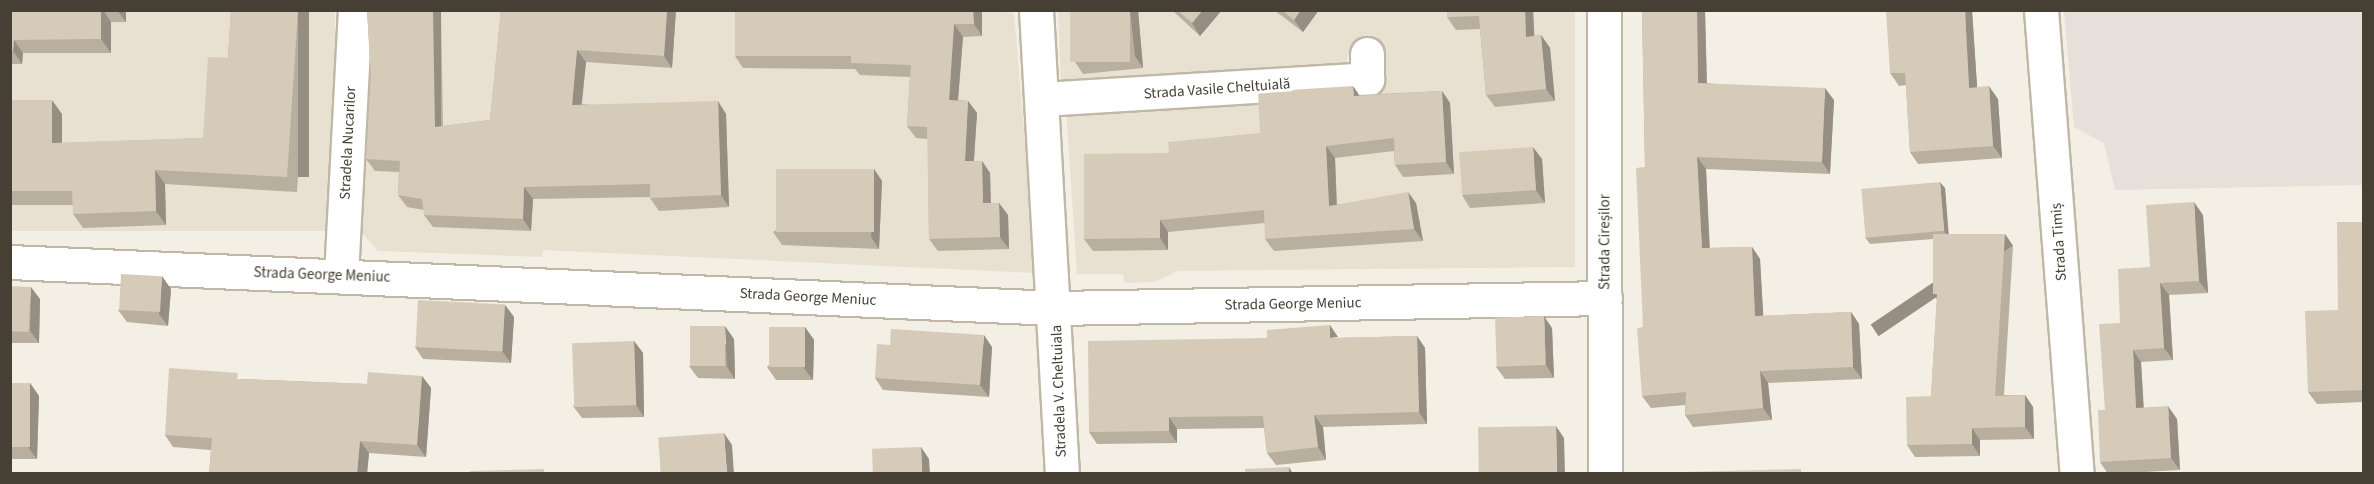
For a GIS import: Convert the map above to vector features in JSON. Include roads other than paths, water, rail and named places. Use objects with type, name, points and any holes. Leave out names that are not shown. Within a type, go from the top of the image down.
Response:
[{"type":"street","name":"Stradela Nucarilor","points":[[341,276],[355,10]]},
{"type":"street","points":[[1036,10],[1056,308]]},
{"type":"street","name":"Strada Cireșilor","points":[[1604,10],[1605,474]]},
{"type":"street","name":"Strada Timiș","points":[[2041,10],[2077,474]]},
{"type":"street","name":"Strada Vasile Cheltuială","points":[[1042,99],[1367,79],[1367,54]]},
{"type":"street","name":"Strada George Meniuc","points":[[10,262],[1056,308],[1605,298]]},
{"type":"street","name":"Stradela V. Cheltuiala","points":[[1056,308],[1062,474]]}]
